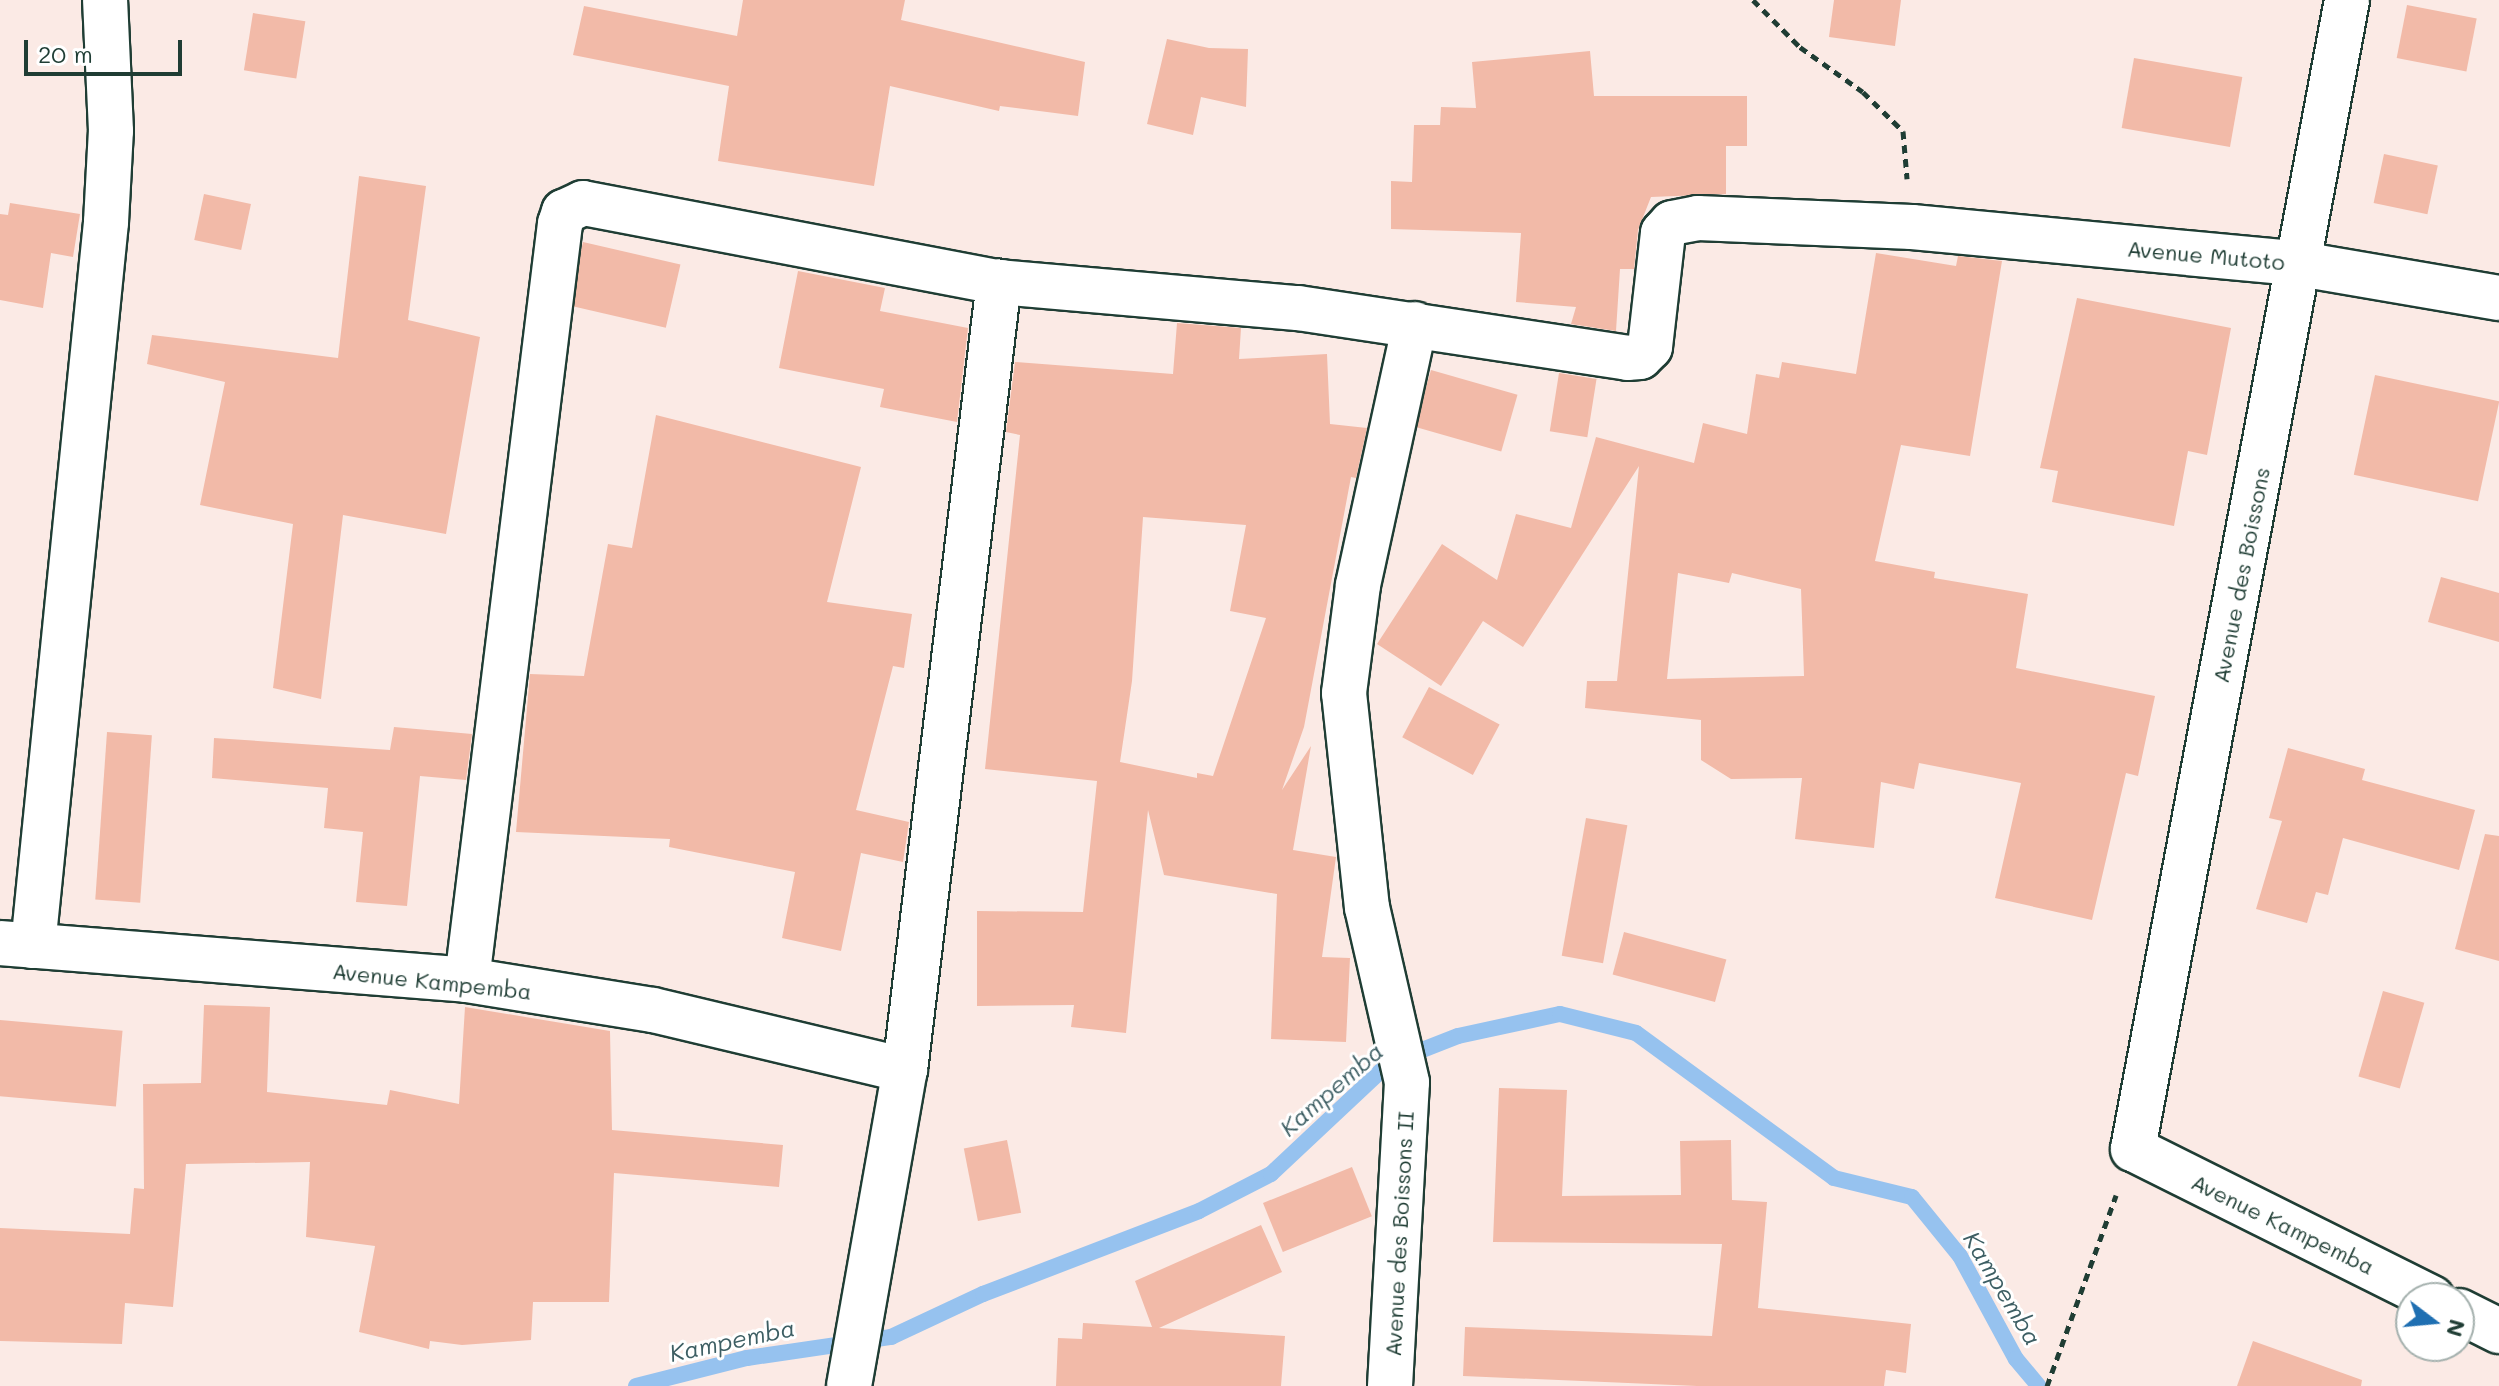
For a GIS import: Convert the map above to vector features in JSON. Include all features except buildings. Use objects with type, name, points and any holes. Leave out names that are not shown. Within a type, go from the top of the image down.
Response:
[{"type":"street","points":[[16,945],[106,222],[111,131],[105,0]]},
{"type":"street","name":"Avenue des Boissons","points":[[2133,1149],[2347,0]]},
{"type":"street","points":[[467,980],[564,212],[583,203],[597,203],[999,282],[1298,308],[1415,324]]},
{"type":"street","name":"Avenue Mutoto","points":[[1415,324],[1640,357],[1650,347],[1663,233],[1672,223],[1698,218],[1912,227],[2300,264],[2499,298]]},
{"type":"street","points":[[849,1381],[905,1070],[999,282]]},
{"type":"street","name":"Avenue des Boissons II","points":[[1390,1386],[1407,1082],[1367,908],[1344,693],[1358,585],[1415,324]]},
{"type":"street","name":"Avenue Kampemba","points":[[16,945],[467,980],[653,1010],[905,1070]]},
{"type":"street","name":"Avenue Kampemba","points":[[2133,1149],[2400,1282]]},
{"type":"street","points":[[2475,1319],[2499,1331]]},
{"type":"path","points":[[1753,0],[1800,47],[1863,92],[1903,131],[1912,227]]},
{"type":"path","points":[[2047,1386],[2133,1149]]},
{"type":"waterway","name":"Kampemba","points":[[636,1386],[747,1358],[891,1337],[983,1294],[1199,1211],[1271,1174],[1389,1063],[1458,1036],[1560,1014],[1636,1033],[1834,1178],[1912,1197],[1960,1256],[2016,1359],[2039,1386]]}]
